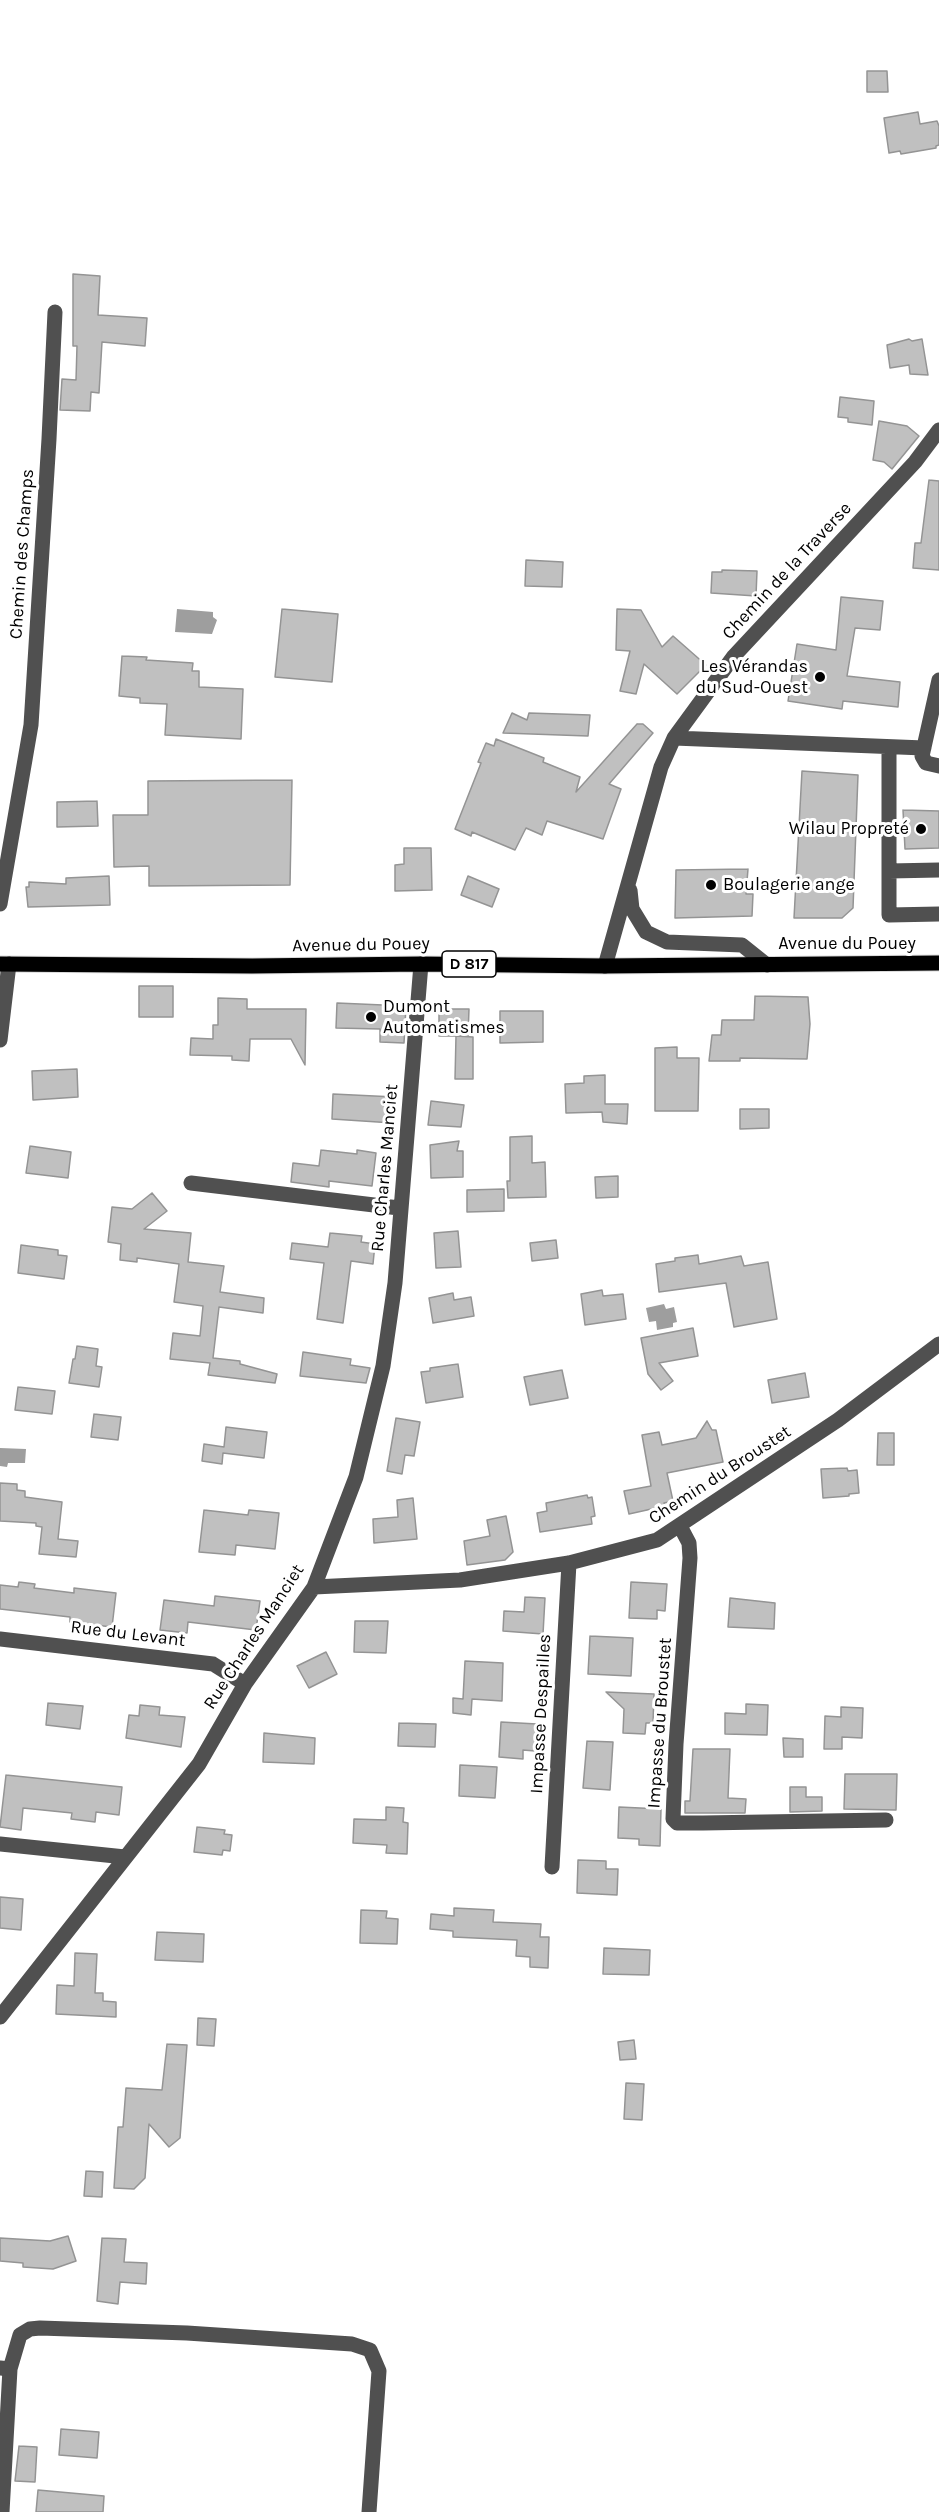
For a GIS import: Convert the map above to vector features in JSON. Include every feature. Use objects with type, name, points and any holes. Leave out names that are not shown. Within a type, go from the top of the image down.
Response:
[{"type":"main road","name":"Avenue du Pouey","points":[[4,964],[252,966],[420,963],[604,966],[939,963]]},
{"type":"street","name":"Chemin des Champs","points":[[0,904],[31,725],[55,312]]},
{"type":"street","name":"Chemin de la Traverse","points":[[604,966],[661,767],[674,738],[734,656],[915,462],[939,430]]},
{"type":"street","points":[[939,681],[923,761],[939,766]]},
{"type":"street","points":[[674,738],[924,748]]},
{"type":"street","points":[[889,747],[890,915],[939,914]]},
{"type":"street","points":[[889,871],[939,870]]},
{"type":"street","name":"Chemin de la Traverse","points":[[629,882],[632,909],[645,932],[667,942],[742,945],[768,964]]},
{"type":"street","name":"Rue Charles Manciet","points":[[0,2017],[199,1764],[245,1684],[314,1587],[356,1478],[383,1366],[395,1283],[399,1208],[415,1056],[420,963]]},
{"type":"street","points":[[0,1040],[4,964]]},
{"type":"street","points":[[191,1183],[399,1208]]},
{"type":"street","name":"Chemin du Broustet","points":[[314,1587],[460,1580],[569,1563],[657,1540],[838,1420],[939,1344]]},
{"type":"street","name":"Impasse du Broustet","points":[[680,1526],[689,1543],[690,1558],[676,1744],[673,1819],[677,1823],[886,1820]]},
{"type":"street","name":"Impasse Despailles","points":[[552,1868],[569,1563]]},
{"type":"street","name":"Rue du Levant","points":[[0,1639],[213,1664],[245,1684]]},
{"type":"street","points":[[0,1844],[125,1857]]},
{"type":"street","points":[[2,2512],[5,2368],[20,2335],[30,2329],[51,2328],[187,2332],[352,2344],[370,2350],[379,2371],[369,2512]]},
{"type":"shaded area","points":[[177,609],[213,612],[213,617],[217,620],[212,634],[175,632]]},
{"type":"shaded area","points":[[664,1304],[666,1309],[674,1307],[677,1322],[673,1323],[673,1327],[657,1330],[656,1321],[649,1322],[646,1308]]},
{"type":"shaded area","points":[[0,1448],[26,1449],[25,1463],[8,1463],[7,1467],[0,1466]]},
{"type":"building","points":[[867,71],[887,71],[888,92],[867,92]]},
{"type":"building","points":[[918,112],[920,124],[937,121],[939,145],[936,148],[901,154],[900,151],[889,153],[884,118]]},
{"type":"building","points":[[73,274],[100,276],[98,315],[147,318],[145,346],[102,342],[99,393],[91,392],[90,411],[60,410],[62,379],[76,380],[77,346],[73,346]]},
{"type":"building","points":[[909,339],[912,341],[922,339],[928,375],[910,374],[909,365],[890,368],[887,345]]},
{"type":"building","points":[[840,397],[874,401],[872,425],[848,422],[848,418],[838,417]]},
{"type":"building","points":[[879,421],[907,426],[919,436],[892,469],[884,462],[873,460]]},
{"type":"building","points":[[929,480],[939,481],[939,570],[913,568],[915,543],[921,543]]},
{"type":"building","points":[[526,560],[563,562],[562,587],[525,586]]},
{"type":"building","points":[[722,570],[757,571],[756,596],[711,593],[712,572],[722,572]]},
{"type":"building","points":[[841,597],[883,601],[880,630],[855,628],[847,676],[900,682],[898,707],[843,701],[842,709],[788,701],[797,644],[836,650]]},
{"type":"building","points":[[282,609],[338,614],[332,682],[275,677]]},
{"type":"building","points":[[617,609],[641,610],[662,647],[673,636],[706,665],[677,694],[644,664],[636,694],[620,691],[630,651],[616,650]]},
{"type":"building","points":[[122,656],[193,663],[192,671],[199,671],[199,687],[243,689],[241,739],[165,735],[167,704],[140,703],[140,698],[119,696]]},
{"type":"building","points":[[512,713],[527,720],[529,713],[590,715],[588,736],[503,733]]},
{"type":"building","points":[[637,724],[643,724],[653,733],[609,784],[621,789],[603,839],[547,821],[542,835],[526,828],[515,850],[472,832],[471,836],[455,829],[481,763],[478,762],[486,743],[494,746],[496,739],[544,758],[543,762],[580,777],[576,792]]},
{"type":"building","points":[[802,771],[858,775],[853,908],[842,918],[794,918]]},
{"type":"building","points":[[292,780],[290,885],[149,886],[149,866],[114,867],[113,815],[148,815],[148,781]]},
{"type":"building","points":[[97,801],[98,826],[57,827],[57,802]]},
{"type":"building","name":"Wilau Propreté","points":[[903,810],[939,811],[939,848],[905,849]]},
{"type":"building","points":[[404,848],[431,848],[432,890],[395,891],[395,865],[404,864]]},
{"type":"building","name":"Boulagerie ange","points":[[748,869],[746,894],[753,894],[752,916],[675,918],[676,870]]},
{"type":"building","points":[[109,876],[110,905],[28,907],[26,887],[29,887],[29,882],[66,884],[66,878]]},
{"type":"building","points":[[468,876],[499,889],[492,907],[461,895]]},
{"type":"building","points":[[139,986],[173,986],[173,1017],[139,1017]]},
{"type":"building","points":[[755,996],[808,997],[810,1024],[807,1059],[740,1058],[740,1061],[709,1061],[712,1035],[721,1035],[722,1020],[754,1020]]},
{"type":"building","points":[[218,998],[247,999],[247,1009],[306,1009],[305,1065],[291,1039],[250,1039],[249,1061],[232,1060],[232,1056],[190,1055],[191,1038],[213,1039],[213,1025],[218,1025]]},
{"type":"building","name":"Dumont Automatismes","points":[[337,1003],[406,1006],[404,1043],[380,1042],[380,1029],[336,1028]]},
{"type":"building","points":[[439,1009],[469,1009],[468,1036],[439,1036]]},
{"type":"building","points":[[500,1011],[543,1011],[543,1042],[500,1043]]},
{"type":"building","points":[[456,1036],[473,1037],[473,1079],[455,1079]]},
{"type":"building","points":[[677,1047],[677,1058],[699,1058],[698,1111],[655,1111],[655,1048]]},
{"type":"building","points":[[77,1069],[78,1097],[33,1100],[32,1071]]},
{"type":"building","points":[[605,1075],[605,1104],[628,1104],[627,1124],[603,1122],[602,1112],[566,1113],[565,1084],[584,1083],[584,1076]]},
{"type":"building","points":[[333,1094],[395,1097],[393,1123],[332,1119]]},
{"type":"building","points":[[431,1101],[464,1105],[461,1127],[428,1125]]},
{"type":"building","points":[[740,1109],[769,1109],[769,1128],[740,1129]]},
{"type":"building","points":[[532,1136],[532,1163],[545,1162],[546,1197],[508,1198],[510,1137]]},
{"type":"building","points":[[459,1141],[457,1151],[463,1151],[463,1177],[431,1178],[430,1145]]},
{"type":"building","points":[[30,1146],[71,1152],[68,1178],[26,1173]]},
{"type":"building","points":[[321,1150],[357,1154],[357,1150],[376,1153],[372,1186],[329,1181],[329,1187],[291,1182],[293,1163],[319,1166]]},
{"type":"building","points":[[618,1176],[618,1197],[596,1198],[595,1177]]},
{"type":"building","points":[[504,1189],[504,1211],[467,1212],[467,1190]]},
{"type":"building","points":[[152,1193],[167,1211],[144,1229],[191,1233],[188,1262],[224,1266],[220,1292],[264,1298],[263,1313],[219,1307],[213,1358],[240,1361],[240,1364],[277,1374],[275,1383],[208,1375],[210,1363],[170,1359],[173,1333],[200,1336],[203,1306],[174,1302],[179,1264],[137,1258],[137,1262],[120,1260],[121,1244],[108,1242],[112,1207],[132,1209]]},
{"type":"building","points":[[458,1231],[461,1267],[436,1268],[434,1233]]},
{"type":"building","points":[[330,1233],[362,1236],[361,1242],[375,1244],[373,1264],[351,1261],[343,1323],[317,1319],[324,1263],[290,1259],[292,1243],[328,1247]]},
{"type":"building","points":[[556,1240],[558,1258],[532,1261],[530,1243]]},
{"type":"building","points":[[21,1245],[58,1250],[58,1255],[67,1256],[64,1279],[18,1273]]},
{"type":"building","points":[[698,1255],[699,1264],[741,1256],[744,1266],[768,1262],[777,1319],[734,1327],[726,1283],[659,1292],[656,1264],[675,1261],[675,1258]]},
{"type":"building","points":[[602,1290],[603,1296],[623,1294],[626,1319],[585,1325],[581,1294]]},
{"type":"building","points":[[453,1293],[454,1300],[471,1297],[474,1316],[433,1323],[429,1298]]},
{"type":"building","points":[[693,1328],[698,1356],[659,1363],[673,1381],[661,1390],[648,1374],[641,1338]]},
{"type":"building","points":[[77,1346],[98,1349],[96,1366],[102,1367],[99,1387],[69,1383]]},
{"type":"building","points":[[303,1352],[351,1359],[350,1365],[370,1368],[366,1383],[300,1376]]},
{"type":"building","points":[[458,1364],[463,1397],[426,1403],[421,1372],[430,1371],[430,1368]]},
{"type":"building","points":[[562,1370],[568,1398],[530,1405],[524,1377]]},
{"type":"building","points":[[805,1373],[809,1397],[772,1403],[768,1380]]},
{"type":"building","points":[[18,1387],[55,1391],[52,1414],[15,1410]]},
{"type":"building","points":[[94,1414],[121,1417],[118,1440],[91,1437]]},
{"type":"building","points":[[396,1418],[420,1422],[414,1456],[405,1455],[402,1474],[387,1471]]},
{"type":"building","points":[[707,1421],[712,1430],[716,1430],[723,1462],[667,1473],[673,1501],[664,1503],[665,1506],[629,1514],[624,1491],[651,1486],[642,1435],[659,1432],[662,1445],[696,1438]]},
{"type":"building","points":[[226,1427],[267,1432],[264,1458],[223,1453],[222,1464],[202,1461],[204,1444],[224,1447]]},
{"type":"building","points":[[878,1433],[894,1433],[894,1465],[877,1465]]},
{"type":"building","points":[[847,1468],[848,1471],[857,1470],[859,1493],[823,1498],[821,1469]]},
{"type":"building","points":[[0,1483],[17,1484],[17,1490],[25,1491],[25,1497],[62,1502],[58,1539],[78,1541],[76,1557],[39,1554],[42,1527],[36,1526],[36,1523],[0,1521]]},
{"type":"building","points":[[587,1495],[588,1498],[592,1497],[595,1516],[591,1517],[592,1524],[540,1532],[537,1513],[547,1511],[546,1503]]},
{"type":"building","points":[[413,1498],[417,1539],[374,1543],[373,1519],[398,1517],[397,1500]]},
{"type":"building","points":[[204,1510],[248,1515],[249,1510],[279,1513],[275,1549],[236,1545],[235,1555],[199,1552]]},
{"type":"building","points":[[506,1516],[513,1552],[505,1560],[467,1565],[464,1541],[490,1536],[487,1520]]},
{"type":"building","points":[[19,1582],[35,1584],[34,1588],[74,1593],[74,1588],[116,1593],[112,1627],[70,1622],[70,1617],[0,1609],[0,1585],[18,1587]]},
{"type":"building","points":[[631,1582],[667,1584],[665,1611],[657,1610],[657,1619],[629,1618]]},
{"type":"building","points":[[215,1596],[260,1601],[256,1630],[188,1622],[187,1633],[160,1630],[164,1600],[214,1606]]},
{"type":"building","points":[[525,1597],[545,1598],[543,1634],[503,1631],[504,1611],[524,1612]]},
{"type":"building","points":[[730,1598],[775,1603],[774,1629],[728,1627]]},
{"type":"building","points":[[355,1621],[388,1621],[386,1653],[354,1652]]},
{"type":"building","points":[[590,1636],[633,1638],[631,1676],[588,1674]]},
{"type":"building","points":[[326,1652],[337,1674],[309,1688],[297,1666]]},
{"type":"building","points":[[465,1661],[503,1663],[502,1701],[472,1699],[471,1715],[453,1713],[453,1698],[463,1699]]},
{"type":"building","points":[[606,1692],[654,1694],[653,1723],[646,1723],[645,1734],[623,1733],[624,1709]]},
{"type":"building","points":[[48,1703],[83,1706],[80,1729],[46,1725]]},
{"type":"building","points":[[746,1704],[768,1705],[767,1735],[725,1734],[725,1713],[746,1714]]},
{"type":"building","points":[[140,1705],[160,1707],[159,1715],[185,1717],[181,1747],[126,1738],[129,1715],[139,1716]]},
{"type":"building","points":[[841,1707],[863,1708],[862,1738],[842,1737],[842,1749],[824,1749],[825,1716],[841,1717]]},
{"type":"building","points":[[501,1722],[537,1724],[535,1751],[523,1750],[523,1759],[499,1757]]},
{"type":"building","points":[[399,1723],[436,1724],[435,1747],[398,1746]]},
{"type":"building","points":[[264,1733],[315,1738],[314,1764],[263,1762]]},
{"type":"building","points":[[783,1738],[803,1739],[803,1757],[784,1757]]},
{"type":"building","points":[[587,1741],[613,1742],[610,1790],[583,1788]]},
{"type":"building","points":[[693,1749],[730,1749],[728,1798],[746,1799],[745,1813],[685,1813],[685,1801],[690,1801]]},
{"type":"building","points":[[460,1765],[497,1767],[495,1798],[459,1796]]},
{"type":"building","points":[[845,1774],[897,1774],[896,1810],[844,1809]]},
{"type":"building","points":[[6,1775],[122,1787],[119,1815],[96,1812],[95,1822],[71,1819],[72,1813],[23,1808],[21,1830],[0,1827]]},
{"type":"building","points":[[790,1787],[806,1787],[806,1797],[822,1797],[822,1811],[790,1812]]},
{"type":"building","points":[[386,1807],[404,1808],[403,1822],[408,1823],[407,1854],[386,1853],[387,1845],[353,1843],[354,1819],[386,1820]]},
{"type":"building","points":[[619,1807],[661,1809],[660,1846],[639,1845],[639,1839],[618,1838]]},
{"type":"building","points":[[197,1827],[225,1830],[224,1834],[232,1835],[230,1851],[223,1850],[222,1855],[194,1852]]},
{"type":"building","points":[[578,1860],[606,1861],[606,1869],[618,1869],[617,1895],[577,1893]]},
{"type":"building","points":[[0,1897],[23,1899],[21,1930],[0,1928]]},
{"type":"building","points":[[454,1908],[494,1910],[493,1922],[541,1924],[540,1937],[549,1937],[548,1968],[530,1967],[530,1957],[516,1956],[517,1940],[453,1937],[453,1931],[430,1929],[431,1914],[454,1916]]},
{"type":"building","points":[[361,1910],[387,1911],[386,1918],[398,1919],[397,1944],[360,1943]]},
{"type":"building","points":[[157,1932],[204,1934],[203,1962],[155,1960]]},
{"type":"building","points":[[604,1948],[650,1950],[649,1975],[603,1974]]},
{"type":"building","points":[[75,1953],[97,1954],[95,1993],[103,1993],[103,2001],[116,2002],[116,2017],[56,2014],[57,1985],[74,1986]]},
{"type":"building","points":[[198,2018],[216,2019],[214,2046],[197,2045]]},
{"type":"building","points":[[634,2040],[636,2059],[620,2060],[618,2042]]},
{"type":"building","points":[[167,2044],[187,2045],[180,2138],[169,2147],[149,2124],[145,2178],[134,2189],[114,2188],[118,2127],[123,2127],[126,2088],[162,2090]]},
{"type":"building","points":[[626,2083],[644,2084],[642,2120],[624,2119]]},
{"type":"building","points":[[86,2171],[103,2172],[102,2197],[84,2196]]},
{"type":"building","points":[[68,2236],[76,2261],[53,2269],[23,2267],[23,2263],[0,2261],[0,2238],[50,2241]]},
{"type":"building","points":[[102,2238],[126,2239],[124,2262],[147,2263],[146,2284],[120,2282],[118,2304],[97,2301]]},
{"type":"building","points":[[61,2429],[99,2432],[97,2458],[59,2455]]},
{"type":"building","points":[[19,2446],[37,2447],[35,2482],[15,2481]]},
{"type":"building","points":[[38,2490],[104,2496],[103,2512],[36,2512]]},
{"type":"place","name":"Les Vérandas du Sud-Ouest","points":[[820,677]]},
{"type":"place","name":"Wilau Propreté","points":[[921,829]]},
{"type":"place","name":"Boulagerie ange","points":[[711,885]]},
{"type":"place","name":"Dumont Automatismes","points":[[371,1017]]}]
